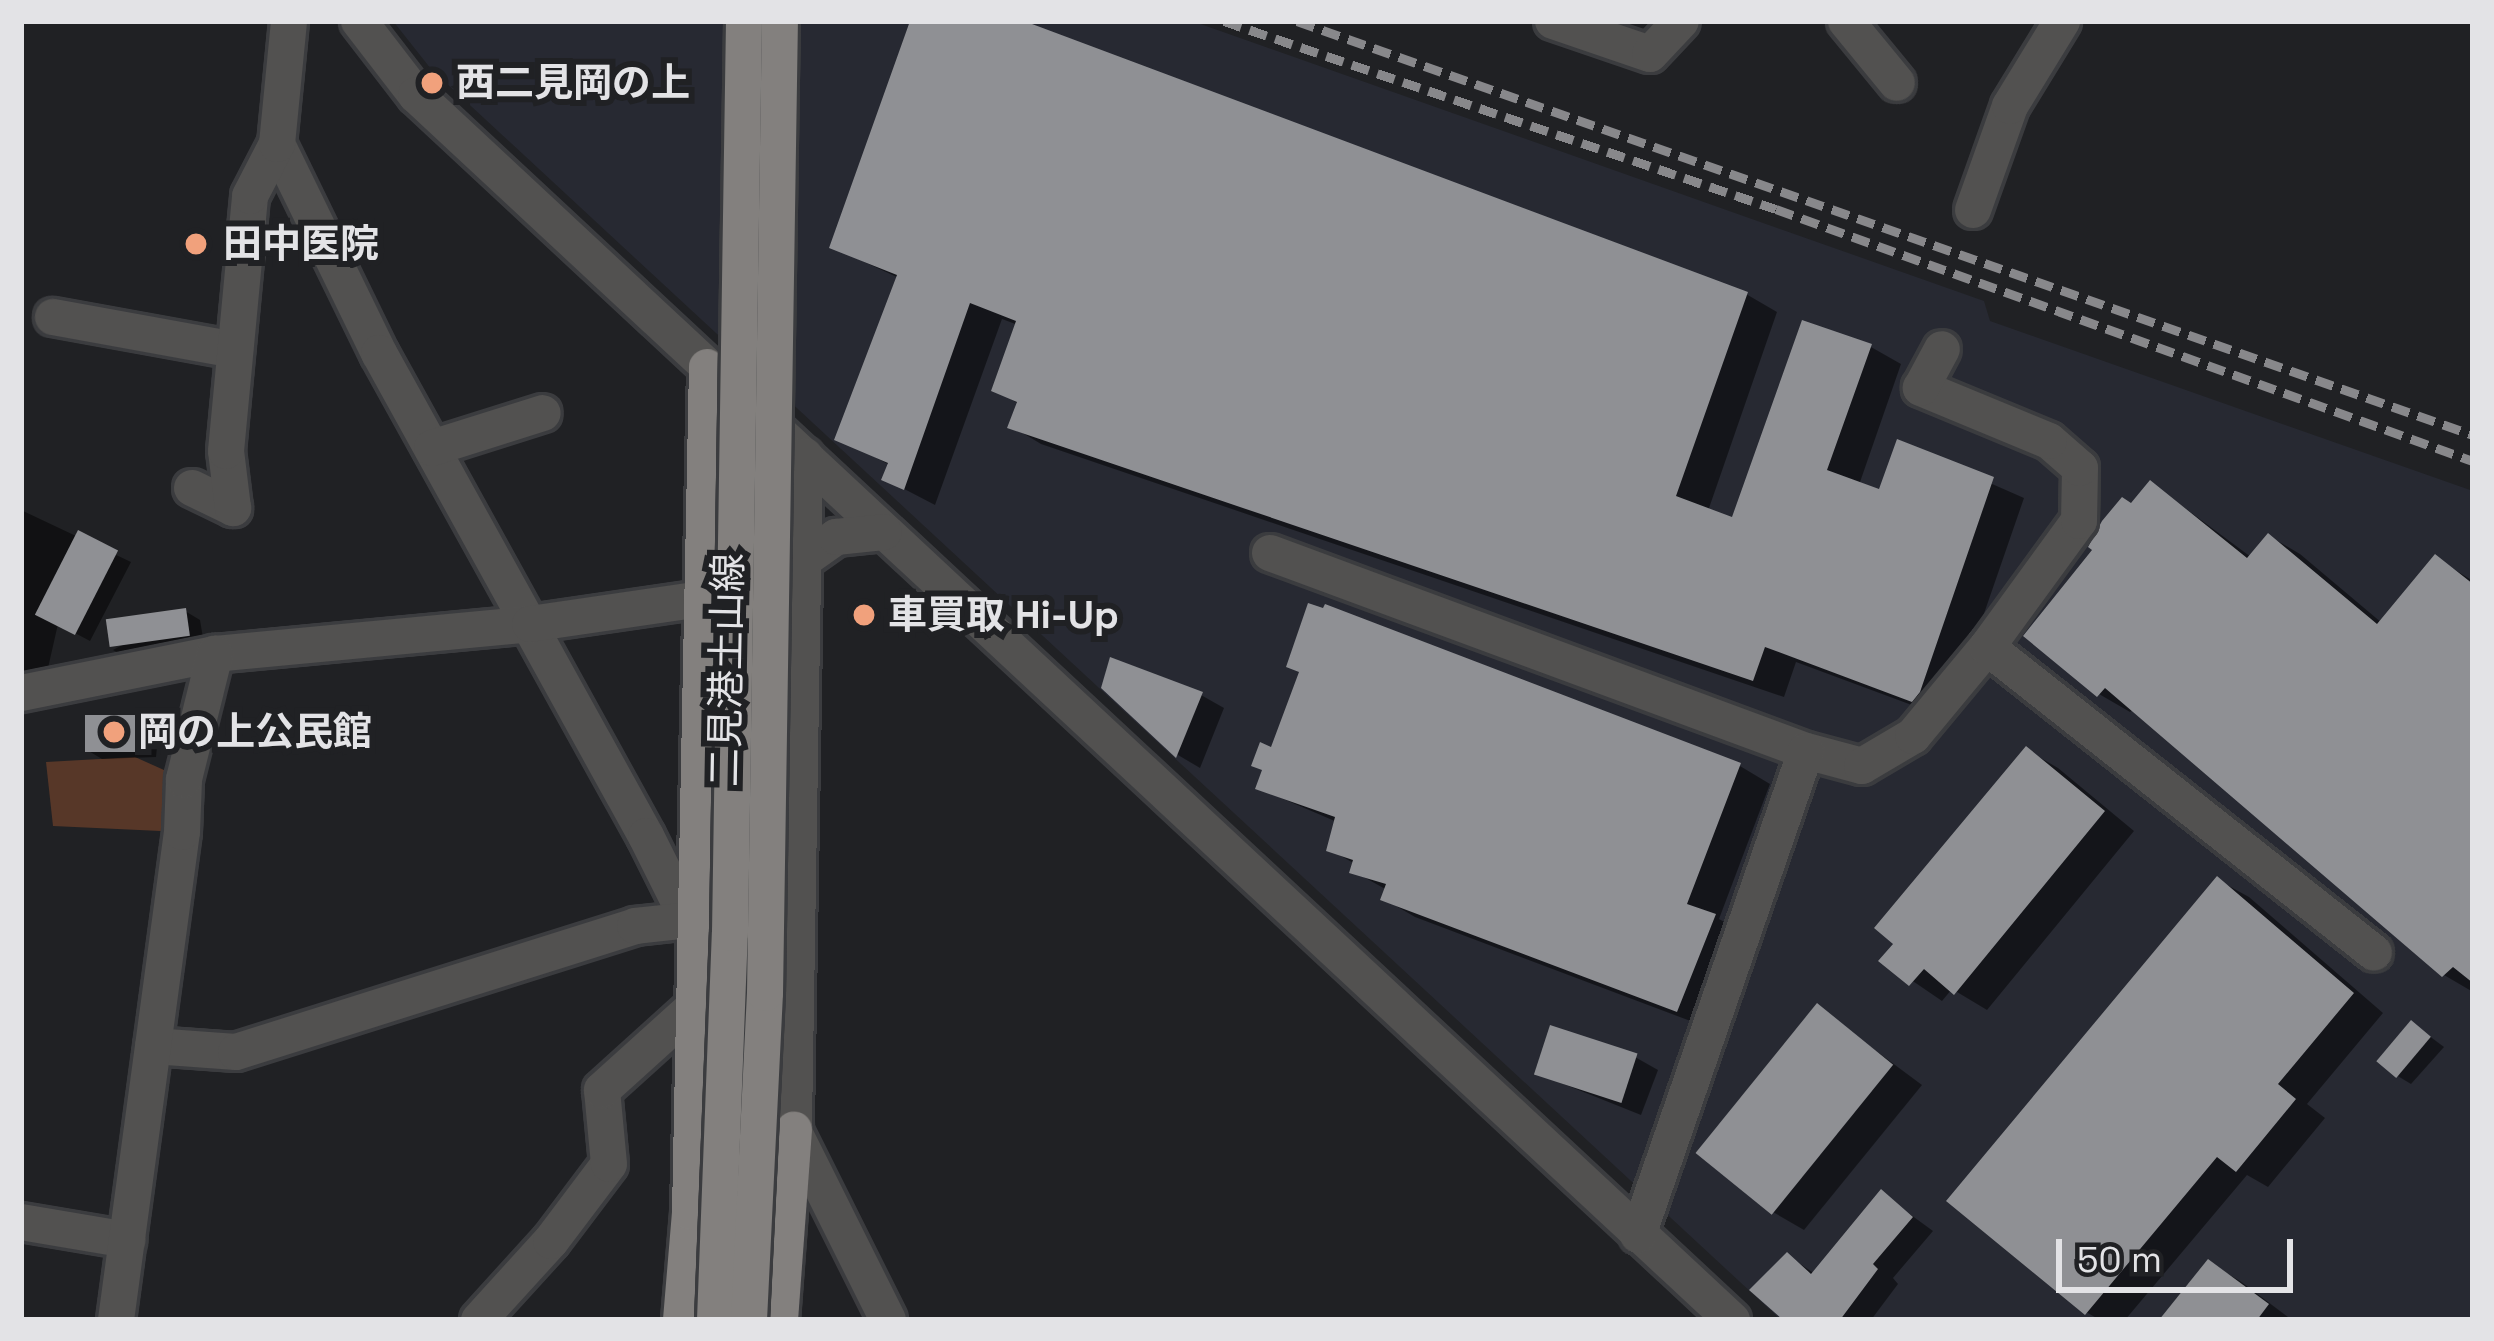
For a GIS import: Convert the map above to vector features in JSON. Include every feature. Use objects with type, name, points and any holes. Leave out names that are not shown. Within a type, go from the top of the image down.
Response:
[{"type":"main road","name":"二見港土山線","points":[[715,1320],[730,933],[744,21]]},
{"type":"main road","name":"二見港土山線","points":[[748,1320],[765,993],[780,21]]},
{"type":"main road","points":[[681,1320],[690,1212],[707,367]]},
{"type":"main road","points":[[780,1320],[794,1130]]},
{"type":"street","points":[[192,488],[232,508],[226,451],[250,196],[277,144],[289,21]]},
{"type":"street","points":[[359,21],[416,95],[1732,1320]]},
{"type":"street","points":[[1553,21],[1650,54],[1681,21]]},
{"type":"street","points":[[1846,21],[1897,83]]},
{"type":"street","points":[[1973,210],[2010,106],[2062,21]]},
{"type":"street","points":[[277,144],[379,352],[693,927],[888,1320]]},
{"type":"street","points":[[53,317],[235,350]]},
{"type":"street","points":[[1270,553],[1806,752],[1862,766],[1913,736],[1987,647],[2078,521],[2080,468],[2049,441],[1921,388],[1942,349]]},
{"type":"street","points":[[432,448],[543,413]]},
{"type":"street","points":[[794,1130],[805,456]]},
{"type":"street","points":[[21,693],[215,654],[530,624],[701,599],[802,561],[836,537],[884,532]]},
{"type":"street","points":[[1987,647],[2374,952]]},
{"type":"street","points":[[116,1320],[182,832],[184,779],[215,654]]},
{"type":"street","points":[[1638,1234],[1806,752]]},
{"type":"street","points":[[154,1046],[236,1052],[635,926],[693,927]]},
{"type":"street","points":[[479,1320],[550,1241],[609,1164],[602,1090],[695,1006]]},
{"type":"street","points":[[21,1222],[127,1240]]},
{"type":"shaded area","points":[[393,21],[1192,21],[1984,301],[1990,321],[2473,491],[2473,1320],[1781,1320],[431,69]]},
{"type":"shaded area","points":[[135,757],[184,779],[182,832],[53,826],[46,762]]},
{"type":"building","points":[[910,21],[1024,21],[1748,292],[1676,496],[1732,517],[1802,320],[1872,344],[1827,470],[1879,489],[1897,439],[1994,477],[1920,692],[1912,702],[1765,647],[1753,681],[1007,428],[1017,402],[991,391],[1016,321],[970,303],[904,490],[881,480],[888,463],[834,440],[897,275],[829,248]]},
{"type":"building","points":[[2150,480],[2247,558],[2268,533],[2377,624],[2435,554],[2473,584],[2473,983],[2453,967],[2442,977],[2105,688],[2097,697],[2023,636],[2092,550],[2088,547],[2102,521],[2122,497],[2131,503]]},
{"type":"building","points":[[78,530],[118,550],[75,635],[35,615]]},
{"type":"building","points":[[1308,603],[1323,608],[1325,604],[1741,763],[1687,904],[1716,914],[1677,1012],[1380,900],[1386,884],[1349,873],[1353,860],[1326,851],[1335,817],[1255,789],[1262,770],[1251,766],[1260,742],[1271,747],[1299,672],[1286,667]]},
{"type":"building","points":[[186,608],[190,636],[110,647],[106,619]]},
{"type":"building","points":[[1110,657],[1203,692],[1176,758],[1101,688]]},
{"type":"building","name":"岡の上公民館","points":[[85,715],[145,715],[145,752],[85,752]]},
{"type":"building","points":[[2026,746],[2105,811],[1954,995],[1924,969],[1909,986],[1878,961],[1893,944],[1874,928]]},
{"type":"building","points":[[2217,876],[2354,993],[2278,1084],[2296,1099],[2236,1172],[2217,1157],[2085,1315],[1946,1201]]},
{"type":"building","points":[[1817,1003],[1893,1065],[1772,1215],[1696,1153]]},
{"type":"building","points":[[2411,1020],[2431,1037],[2396,1078],[2376,1061]]},
{"type":"building","points":[[1550,1025],[1637,1053],[1621,1103],[1534,1074]]},
{"type":"building","points":[[1881,1189],[1913,1217],[1873,1264],[1878,1269],[1840,1320],[1783,1320],[1749,1290],[1787,1252],[1811,1274]]},
{"type":"building","points":[[2208,1259],[2269,1304],[2257,1320],[2159,1320]]},
{"type":"railway","points":[[1224,21],[1776,209],[2473,461]]},
{"type":"railway","points":[[1297,21],[2473,435]]},
{"type":"place","name":"西二見岡の上","points":[[432,83]]},
{"type":"place","name":"田中医院","points":[[196,244]]},
{"type":"place","name":"車買取 Hi-Up","points":[[864,615]]},
{"type":"place","name":"岡の上公民館","points":[[114,732]]}]
